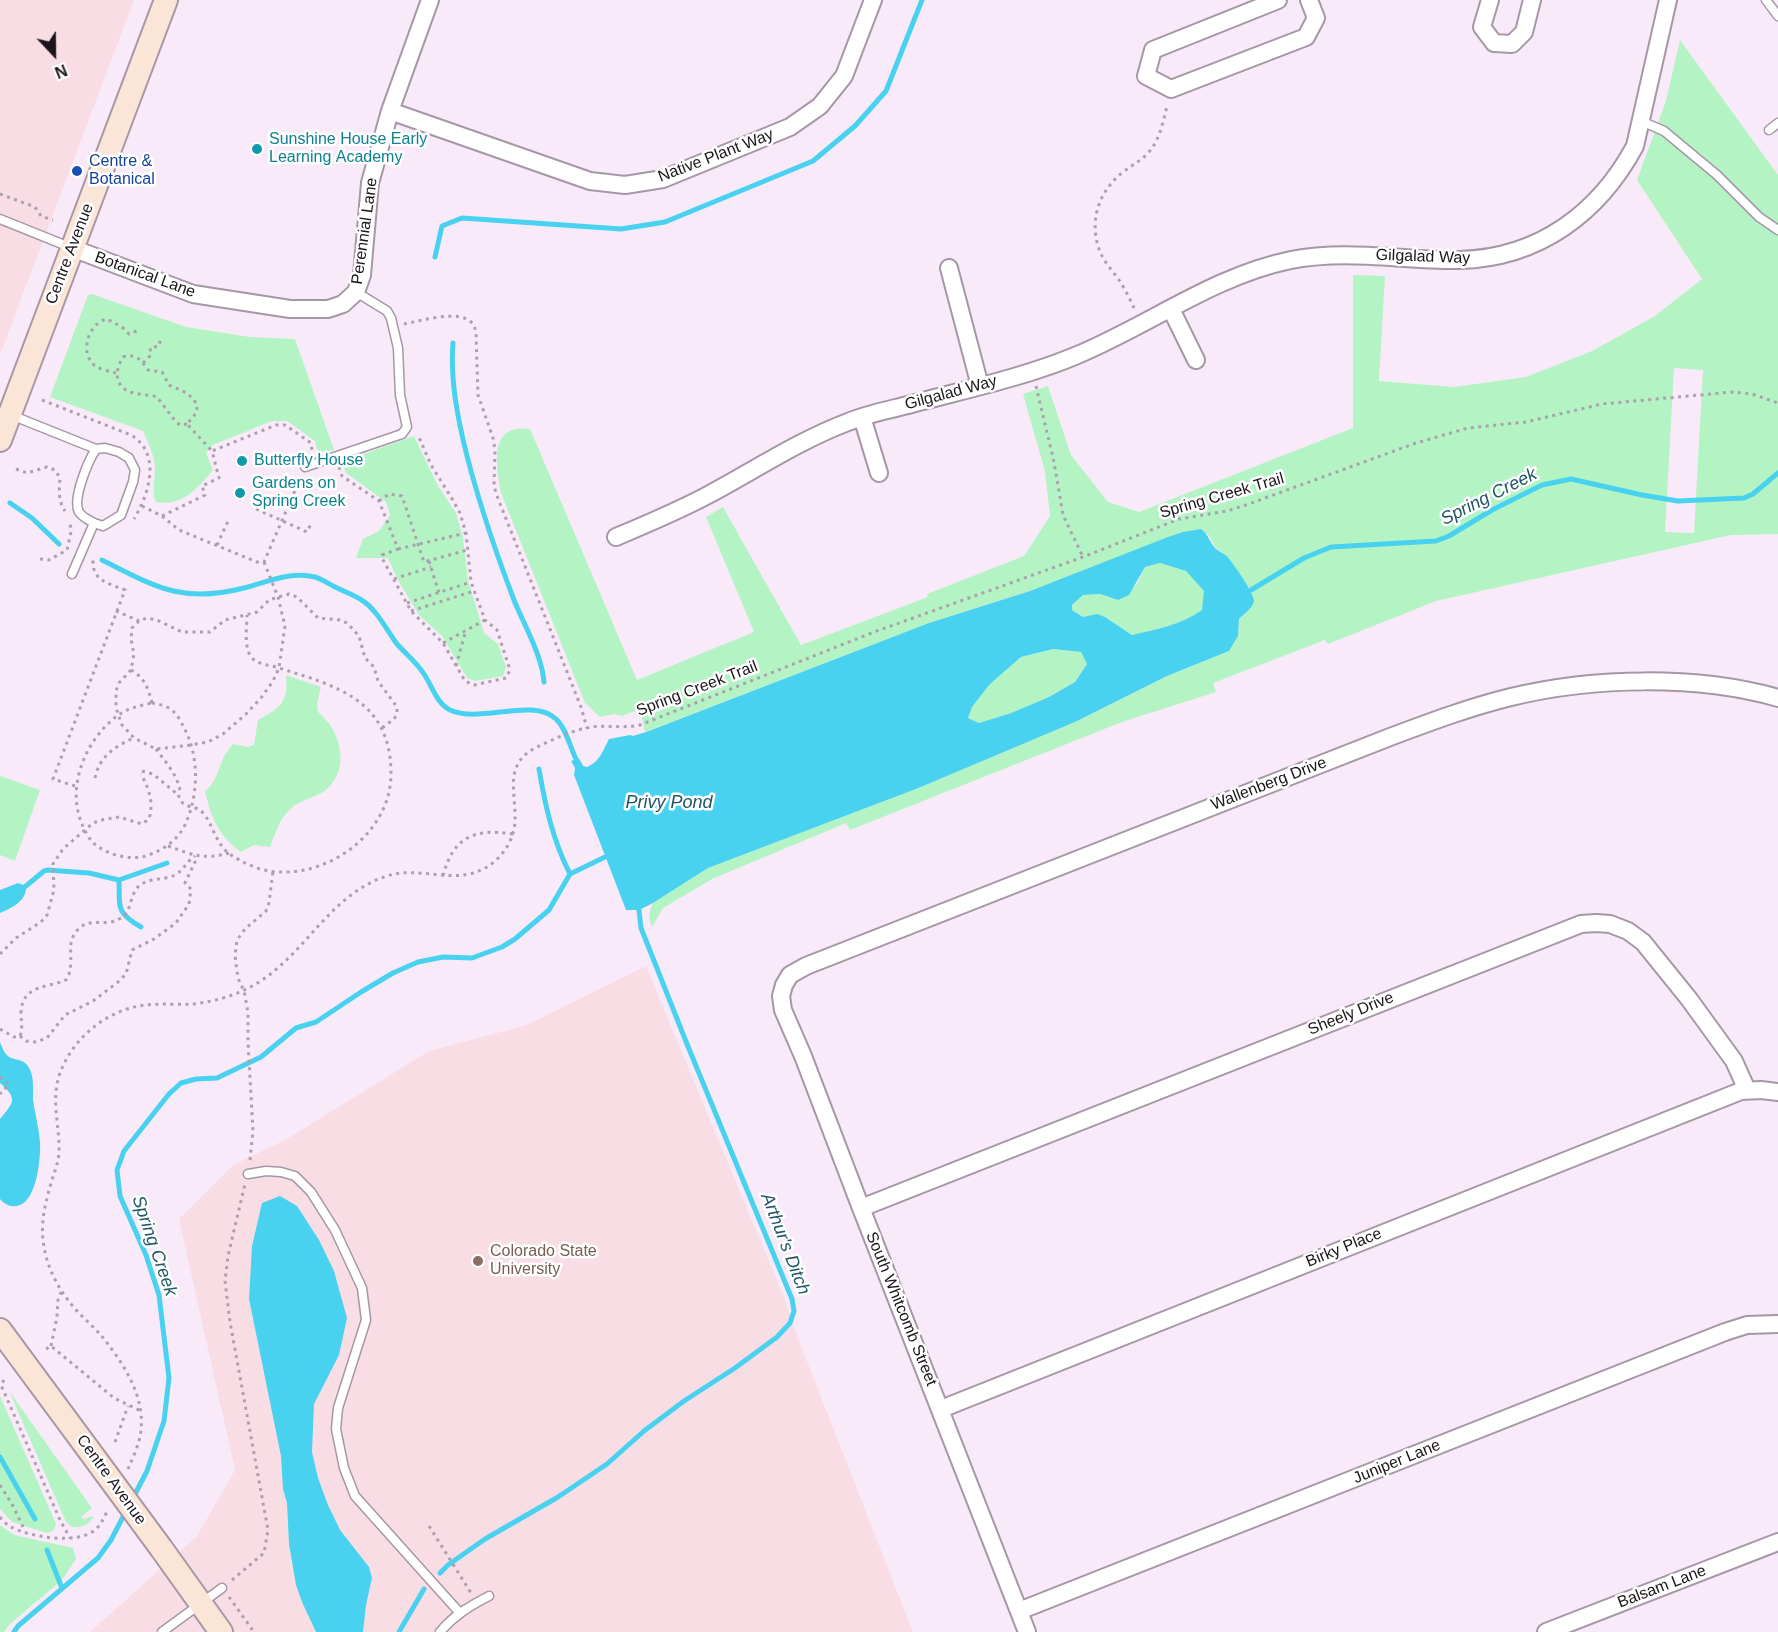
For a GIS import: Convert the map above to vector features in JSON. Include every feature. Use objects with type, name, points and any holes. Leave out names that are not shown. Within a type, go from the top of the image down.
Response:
[{"type":"street","name":"Centre Avenue","points":[[0,440],[166,0]]},
{"type":"street","name":"Perennial Lane","points":[[290,309],[328,309],[343,304],[356,292],[362,275],[370,183],[390,111],[430,0]]},
{"type":"street","name":"Native Plant Way","points":[[390,111],[590,180],[625,185],[663,179],[790,127],[820,106],[844,76],[873,0]]},
{"type":"street","points":[[1278,0],[1153,50],[1146,76],[1171,88],[1306,37],[1316,18],[1310,0]]},
{"type":"street","points":[[1490,0],[1482,27],[1494,43],[1512,44],[1524,32],[1532,0]]},
{"type":"street","name":"Gilgalad Way","points":[[616,537],[668,516],[811,436],[861,417],[1032,372],[1075,356],[1230,279],[1259,268],[1327,255],[1459,260],[1483,258],[1513,251],[1545,238],[1569,224],[1588,209],[1609,187],[1635,146],[1668,0]]},
{"type":"street","name":"Botanical Lane","points":[[72,248],[193,294],[290,309]]},
{"type":"street","points":[[949,268],[980,386]]},
{"type":"street","points":[[1171,309],[1196,360]]},
{"type":"street","points":[[861,417],[879,473]]},
{"type":"street","name":"Wallenberg Drive","points":[[784,985],[790,975],[806,966],[1368,746],[1462,711],[1512,696],[1604,683],[1661,681],[1715,686],[1778,698]]},
{"type":"street","name":"Sheely Drive","points":[[861,1208],[1581,924],[1610,924],[1628,931],[1643,942],[1689,999],[1734,1061],[1748,1090]]},
{"type":"street","name":"South Whitcomb Street","points":[[784,985],[781,996],[783,1010],[803,1056],[1027,1632]]},
{"type":"street","points":[[1748,1090],[1778,1092]]},
{"type":"street","name":"Birky Place","points":[[941,1409],[1730,1095],[1748,1090]]},
{"type":"street","name":"Juniper Lane","points":[[1019,1611],[1725,1332],[1748,1326],[1778,1324]]},
{"type":"street","name":"Centre Avenue","points":[[0,1329],[221,1632]]},
{"type":"street","name":"Balsam Lane","points":[[1546,1632],[1778,1542]]},
{"type":"lane","points":[[1766,0],[1778,16]]},
{"type":"lane","points":[[1641,122],[1664,131],[1717,175],[1759,217],[1778,230]]},
{"type":"lane","points":[[1769,130],[1778,123]]},
{"type":"lane","points":[[0,219],[72,248]]},
{"type":"lane","points":[[304,467],[406,431],[400,395],[399,352],[394,327],[387,311],[356,292]]},
{"type":"lane","points":[[10,414],[96,449],[105,448],[129,458],[135,470],[121,515],[103,526],[84,517],[78,510],[76,499],[90,457],[96,449]]},
{"type":"lane","points":[[72,574],[94,523]]},
{"type":"lane","points":[[248,1174],[266,1171],[295,1176],[311,1192],[335,1230],[362,1288],[366,1320],[338,1407],[336,1429],[344,1468],[355,1496],[459,1612]]},
{"type":"lane","points":[[162,1632],[222,1588]]},
{"type":"lane","points":[[440,1632],[459,1612],[489,1596]]},
{"type":"path","points":[[1142,323],[1120,282],[1100,252],[1095,234],[1095,217],[1099,201],[1109,185],[1138,163],[1157,141],[1171,88]]},
{"type":"path","points":[[0,194],[35,207],[41,216],[53,219]]},
{"type":"path","points":[[394,327],[452,315],[464,317],[473,324],[476,333],[478,395],[495,450],[496,496],[581,707],[587,728]]},
{"type":"path","points":[[116,373],[94,366],[86,352],[87,339],[101,320],[107,319],[122,327],[129,334],[139,330]]},
{"type":"path","points":[[143,363],[151,356],[150,348],[159,346],[161,337]]},
{"type":"path","points":[[134,356],[141,359],[143,363],[148,370],[162,372],[169,385],[187,393],[194,400],[197,412],[187,424],[180,425],[176,422],[157,397],[129,392],[119,381],[116,373],[123,357],[134,356]]},
{"type":"path","points":[[1032,372],[1046,420],[1063,515],[1083,557]]},
{"type":"path","name":"Spring Creek Trail","points":[[133,1458],[141,1432],[141,1411],[135,1390],[114,1353],[61,1292],[51,1271],[43,1238],[44,1210],[59,1155],[55,1118],[58,1077],[68,1055],[83,1036],[102,1020],[126,1009],[146,1005],[193,1004],[233,996],[265,978],[285,961],[338,905],[365,885],[389,875],[417,872],[458,877],[471,875],[488,867],[502,855],[513,834],[516,818],[512,787],[514,773],[523,758],[533,748],[578,730],[640,725],[874,632],[1083,557],[1179,519],[1227,511],[1416,443],[1468,428],[1526,422],[1602,404],[1732,392],[1752,394],[1778,404]]},
{"type":"path","points":[[42,400],[131,435],[140,442],[148,456],[151,477],[142,506],[132,523]]},
{"type":"path","points":[[162,516],[205,495],[202,486],[219,478],[212,451],[187,424]]},
{"type":"path","points":[[156,749],[191,745],[223,734],[261,698],[279,668],[285,626],[278,597],[264,562],[312,450],[311,443],[285,425],[276,425],[212,451]]},
{"type":"path","points":[[406,431],[418,435],[431,465],[460,513],[466,532],[471,582],[485,620],[497,630],[510,670],[506,678],[474,685],[465,681],[443,643],[411,611],[382,558],[382,555],[398,549],[466,532]]},
{"type":"path","points":[[335,457],[342,476],[379,501],[398,549]]},
{"type":"path","points":[[16,469],[27,473],[47,467],[55,470],[60,478],[61,505],[66,512]]},
{"type":"path","points":[[379,501],[389,495],[402,496],[424,562],[467,550]]},
{"type":"path","points":[[142,506],[162,516],[179,530],[257,562],[264,562]]},
{"type":"path","points":[[256,509],[307,532],[311,524]]},
{"type":"path","points":[[40,559],[50,560],[67,550],[71,532],[70,519]]},
{"type":"path","points":[[217,545],[229,519]]},
{"type":"path","points":[[75,786],[53,779],[124,590],[99,579],[93,568],[93,555]]},
{"type":"path","points":[[429,561],[440,593]]},
{"type":"path","points":[[394,579],[431,567]]},
{"type":"path","points":[[407,603],[471,582]]},
{"type":"path","points":[[411,611],[474,591]]},
{"type":"path","points":[[247,615],[248,649],[252,658],[260,663],[327,684],[364,704],[376,717],[390,753],[391,788],[378,821],[356,845],[341,856],[321,865],[284,872],[273,871],[251,866],[229,853],[204,814],[199,810],[184,806],[178,793],[180,791],[177,780],[156,749],[134,738],[117,716],[116,691],[131,670],[134,654],[131,639],[132,628],[140,621],[147,618],[158,620],[182,632],[210,632],[225,620],[257,612],[269,600],[292,595],[318,618],[340,620],[354,629],[359,636],[365,658],[374,667],[378,681],[397,707],[394,719],[382,728]]},
{"type":"path","points":[[116,611],[140,621]]},
{"type":"path","points":[[443,643],[485,620]]},
{"type":"path","points":[[456,666],[466,630]]},
{"type":"path","points":[[131,670],[145,682],[152,703]]},
{"type":"path","points":[[152,703],[173,710],[183,725],[191,745],[196,770],[191,807],[183,828],[168,846],[142,858],[117,855],[98,847],[85,831],[78,816],[75,786],[88,750],[104,728],[117,716],[140,705],[152,703]]},
{"type":"path","points":[[96,778],[99,764],[107,754],[118,745],[134,738]]},
{"type":"path","points":[[0,954],[16,938],[41,922],[46,915],[54,890],[53,864],[63,849],[93,823],[119,817],[139,824],[146,823],[151,814],[152,803],[141,772],[153,774],[178,793]]},
{"type":"path","points":[[442,876],[450,855],[465,839],[482,833],[513,834]]},
{"type":"path","points":[[168,846],[195,856],[209,857],[229,853]]},
{"type":"path","points":[[20,1036],[21,1011],[27,996],[37,988],[62,982],[69,976],[71,941],[77,930],[89,923],[109,922],[121,918],[126,914],[134,893],[141,884],[174,876],[195,856]]},
{"type":"path","points":[[0,1029],[14,1037],[20,1036],[26,1041],[36,1042],[47,1038],[65,1015],[93,1001],[118,982],[126,974],[129,958],[135,948],[154,939],[176,923],[189,904],[191,889],[185,883],[195,862],[195,856]]},
{"type":"path","points":[[254,1632],[222,1588],[264,1553],[268,1530],[230,1322],[225,1281],[228,1256],[248,1174],[253,1131],[248,1013],[235,955],[237,940],[245,929],[266,910],[273,871]]},
{"type":"path","points":[[0,1077],[9,1084],[1,1093]]},
{"type":"path","points":[[46,1349],[51,1346],[61,1292]]},
{"type":"path","points":[[51,1346],[114,1398],[141,1411]]},
{"type":"path","points":[[4,1380],[1,1385],[70,1538]]},
{"type":"path","points":[[115,1442],[128,1406]]},
{"type":"path","points":[[0,1485],[25,1531]]},
{"type":"path","points":[[0,1517],[13,1528],[50,1538],[86,1535],[102,1522]]},
{"type":"path","points":[[429,1526],[477,1602]]},
{"type":"shaded area","points":[[0,0],[134,0],[0,355]]},
{"type":"shaded area","name":"Colorado State University","points":[[646,966],[786,1302],[796,1333],[913,1632],[90,1632],[197,1536],[235,1470],[179,1219],[233,1165],[285,1140],[429,1051],[527,1025]]},
{"type":"green space","points":[[1680,40],[1778,175],[1778,534],[1731,535],[1436,601],[1328,644],[1325,640],[1213,683],[1216,692],[1122,722],[850,830],[846,823],[714,878],[663,908],[652,927],[650,915],[653,903],[708,868],[916,789],[1075,722],[1167,676],[1229,651],[1238,636],[1239,619],[1251,608],[1254,600],[1251,590],[1229,558],[1215,547],[1208,534],[1183,532],[1030,591],[929,623],[645,732],[640,709],[622,716],[614,714],[600,717],[585,703],[501,493],[498,449],[501,439],[507,433],[516,429],[530,429],[637,680],[754,632],[706,517],[723,507],[801,645],[928,597],[927,594],[1024,556],[1050,516],[1045,471],[1023,394],[1048,386],[1071,455],[1108,502],[1139,512],[1353,428],[1353,275],[1385,276],[1379,381],[1454,387],[1526,377],[1592,351],[1655,316],[1702,279],[1637,180],[1666,101]],"holes":[[[1674,368],[1703,370],[1694,533],[1665,532]]]},
{"type":"green space","points":[[92,294],[186,327],[250,337],[295,339],[334,450],[318,453],[315,441],[287,421],[272,421],[213,445],[206,453],[213,470],[201,484],[188,495],[174,502],[156,502],[153,489],[154,459],[143,431],[50,397],[88,295]]},
{"type":"green space","points":[[414,436],[438,486],[456,513],[463,537],[468,580],[484,633],[498,644],[506,667],[503,676],[475,681],[467,678],[442,636],[419,615],[399,582],[388,558],[356,558],[363,539],[379,531],[390,515],[386,502],[346,473],[342,462]]},
{"type":"green space","points":[[1160,563],[1186,571],[1205,591],[1202,610],[1177,623],[1132,635],[1105,617],[1097,615],[1083,617],[1072,610],[1072,606],[1082,595],[1100,594],[1117,600],[1137,584],[1145,567]]},
{"type":"green space","points":[[1053,649],[1081,652],[1087,664],[1075,682],[1049,697],[1011,713],[979,723],[968,718],[972,707],[990,684],[1021,657]]},
{"type":"green space","points":[[286,675],[321,687],[317,703],[318,712],[326,720],[337,739],[341,761],[339,771],[326,790],[289,810],[280,823],[270,847],[254,845],[241,852],[218,829],[205,792],[233,744],[248,747],[254,745],[258,720],[277,708],[284,698]]},
{"type":"green space","points":[[0,776],[40,790],[15,861],[0,855]]},
{"type":"green space","points":[[9,1391],[92,1508],[81,1517],[83,1519],[94,1516],[85,1525],[72,1527],[66,1522]]},
{"type":"green space","points":[[0,1396],[56,1524],[54,1530],[47,1533],[12,1522],[0,1509]]},
{"type":"green space","points":[[0,1525],[14,1535],[73,1548],[76,1559],[62,1580],[10,1624],[4,1632],[0,1632]]},
{"type":"water","name":"Privy Pond","points":[[1201,529],[1204,531],[1215,548],[1230,559],[1253,597],[1252,606],[1239,619],[1238,636],[1229,651],[1167,676],[1075,722],[916,789],[708,868],[653,903],[639,910],[626,910],[574,775],[575,768],[571,761],[579,758],[583,766],[587,767],[598,759],[609,739],[646,732],[929,623],[1030,591],[1183,532]],"holes":[[[1160,563],[1186,571],[1204,591],[1202,610],[1177,623],[1132,635],[1105,617],[1097,614],[1083,617],[1072,610],[1072,605],[1083,595],[1100,594],[1118,600],[1129,595],[1145,567]],[[1053,649],[1081,652],[1087,664],[1075,682],[1049,697],[1011,713],[979,723],[968,718],[972,707],[990,684],[1021,657]]]},
{"type":"water","points":[[18,883],[26,886],[24,896],[14,906],[0,913],[0,890]]},
{"type":"water","points":[[0,1042],[9,1057],[26,1063],[31,1072],[40,1142],[39,1167],[34,1186],[26,1201],[14,1206],[0,1199],[0,1119],[11,1104],[12,1097],[0,1083]]},
{"type":"water","points":[[280,1196],[297,1206],[319,1240],[334,1271],[347,1318],[339,1355],[314,1404],[312,1452],[318,1478],[340,1530],[369,1567],[372,1578],[363,1632],[316,1632],[296,1585],[289,1544],[281,1456],[249,1299],[252,1246],[262,1203]]},
{"type":"waterway","points":[[435,257],[442,226],[462,218],[621,229],[665,222],[813,161],[855,126],[886,91],[922,0]]},
{"type":"waterway","points":[[453,343],[456,400],[467,456],[495,547],[536,651],[544,682]]},
{"type":"waterway","name":"Spring Creek","points":[[1251,590],[1304,558],[1331,547],[1436,541],[1542,485],[1571,479],[1678,501],[1744,498],[1753,494],[1778,473]]},
{"type":"waterway","points":[[10,503],[32,518],[59,544]]},
{"type":"waterway","points":[[102,560],[154,585],[186,593],[222,592],[288,576],[318,578],[357,597],[371,608],[397,644],[421,670],[445,707],[462,714],[520,710],[546,713],[556,719],[562,727],[576,759]]},
{"type":"waterway","points":[[539,769],[550,823],[570,874]]},
{"type":"waterway","name":"Spring Creek","points":[[132,1500],[147,1471],[164,1421],[169,1378],[159,1295],[146,1255],[120,1196],[117,1170],[124,1151],[169,1094],[181,1083],[196,1079],[217,1078],[261,1057],[296,1028],[316,1022],[393,973],[418,962],[443,957],[472,958],[502,947],[549,910],[570,874],[605,857]]},
{"type":"waterway","points":[[26,886],[47,870],[89,873],[119,880],[167,863]]},
{"type":"waterway","points":[[119,880],[123,913],[141,927]]},
{"type":"waterway","name":"Arthur's Ditch","points":[[440,1573],[485,1539],[558,1497],[607,1464],[644,1431],[684,1401],[777,1337],[790,1323],[794,1311],[792,1299],[641,928],[639,910]]},
{"type":"waterway","points":[[0,1457],[35,1519]]},
{"type":"waterway","name":"Spring Creek","points":[[14,1632],[18,1626],[98,1558],[111,1540],[126,1511]]},
{"type":"waterway","points":[[47,1550],[62,1588]]},
{"type":"waterway","name":"Arthur's Ditch","points":[[399,1632],[424,1589]]},
{"type":"place","name":"Sunshine House Early Learning Academy","points":[[257,149]]},
{"type":"place","name":"Centre & Botanical","points":[[77,171]]},
{"type":"place","name":"Butterfly House","points":[[242,461]]},
{"type":"place","name":"Gardens on Spring Creek","points":[[240,493]]},
{"type":"place","name":"Colorado State University","points":[[478,1261]]}]
